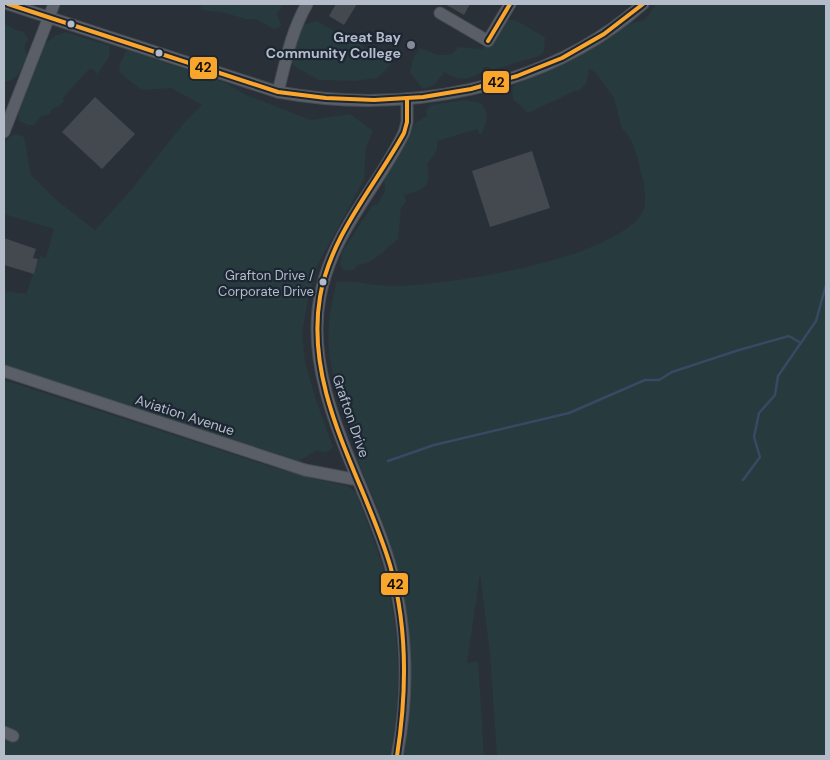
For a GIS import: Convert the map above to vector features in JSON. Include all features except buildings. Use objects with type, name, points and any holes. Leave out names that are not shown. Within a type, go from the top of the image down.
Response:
[{"type":"street","points":[[8,4],[278,92],[345,101],[407,99],[490,86],[545,66],[601,34],[643,4]]},
{"type":"street","points":[[4,132],[54,4]]},
{"type":"street","points":[[278,92],[290,42],[297,22],[307,4]]},
{"type":"street","points":[[440,13],[488,41],[510,4]]},
{"type":"street","name":"Grafton Drive","points":[[397,756],[404,714],[406,686],[401,616],[388,559],[320,372],[317,318],[324,278],[343,232],[404,133],[407,122],[407,99]]},
{"type":"street","name":"Aviation Avenue","points":[[4,371],[306,470],[358,480]]},
{"type":"green space","points":[[201,4],[283,4],[277,14],[281,25],[279,28],[274,29],[256,19],[245,19],[226,13],[200,10]]},
{"type":"green space","points":[[656,4],[826,4],[826,756],[497,756],[490,654],[480,574],[467,663],[478,661],[484,756],[403,756],[410,695],[411,665],[409,636],[400,579],[392,550],[356,456],[365,460],[344,410],[333,376],[328,341],[336,282],[396,286],[453,281],[489,275],[562,257],[595,246],[622,232],[643,212],[644,184],[636,152],[630,139],[622,129],[614,98],[595,72],[589,69],[586,84],[580,90],[528,113],[513,99],[512,88],[516,84],[563,64],[587,51],[628,24],[645,20]]},
{"type":"green space","points":[[507,20],[515,20],[545,37],[544,51],[539,56],[492,70],[489,67],[483,67],[482,72],[468,78],[454,77],[444,72],[435,84],[426,88],[422,88],[410,72],[413,59],[420,48],[438,55],[450,55],[459,47],[482,49]]},
{"type":"green space","points":[[316,21],[360,44],[371,53],[391,57],[390,66],[377,78],[354,81],[319,80],[297,68],[289,61],[300,26]]},
{"type":"green space","points":[[5,24],[24,32],[28,39],[24,47],[27,55],[21,69],[17,76],[9,81],[4,81]]},
{"type":"green space","points":[[65,32],[110,46],[109,57],[97,74],[94,70],[89,69],[63,98],[64,101],[52,109],[50,113],[42,115],[34,125],[28,125],[19,121],[18,114],[45,44],[55,36]]},
{"type":"green space","points":[[127,50],[226,83],[246,95],[311,120],[350,114],[373,131],[366,147],[364,180],[317,266],[308,299],[302,333],[305,362],[333,447],[328,451],[321,452],[317,450],[299,461],[4,365],[4,291],[26,294],[40,256],[46,258],[54,229],[4,214],[4,145],[8,139],[12,135],[18,134],[24,137],[31,175],[55,199],[95,230],[131,190],[184,123],[202,105],[171,88],[142,90],[121,73],[119,66]]},
{"type":"green space","points":[[464,100],[481,103],[484,108],[487,118],[482,133],[479,134],[477,129],[437,141],[436,151],[427,165],[427,183],[421,189],[404,195],[406,201],[401,208],[398,239],[369,262],[357,265],[355,269],[350,271],[344,270],[340,265],[342,252],[372,206],[378,204],[385,191],[384,178],[416,122],[427,116],[426,110],[431,105]]},
{"type":"green space","points":[[4,380],[269,466],[347,486],[356,492],[383,568],[393,614],[398,662],[398,686],[397,709],[390,756],[4,756]]},
{"type":"waterway","points":[[743,480],[760,457],[754,437],[759,413],[775,395],[778,376],[816,321],[826,285]]},
{"type":"waterway","points":[[388,461],[434,445],[569,413],[645,380],[659,380],[672,372],[739,350],[789,336],[801,343]]},
{"type":"transit line","name":"42","points":[[8,4],[278,92],[326,98],[374,100],[423,97],[471,89],[517,76],[562,58],[604,34],[643,4]]},
{"type":"transit line","name":"42","points":[[488,41],[510,4]]},
{"type":"transit line","name":"42","points":[[397,756],[403,708],[404,660],[403,636],[396,588],[379,532],[339,434],[328,401],[321,367],[317,332],[320,297],[333,253],[343,232],[404,133],[407,122],[407,99]]},
{"type":"place","name":"Great Bay Community College","points":[[411,45]]},
{"type":"place","name":"Grafton Drive / Corporate Drive","points":[[323,282]]}]
